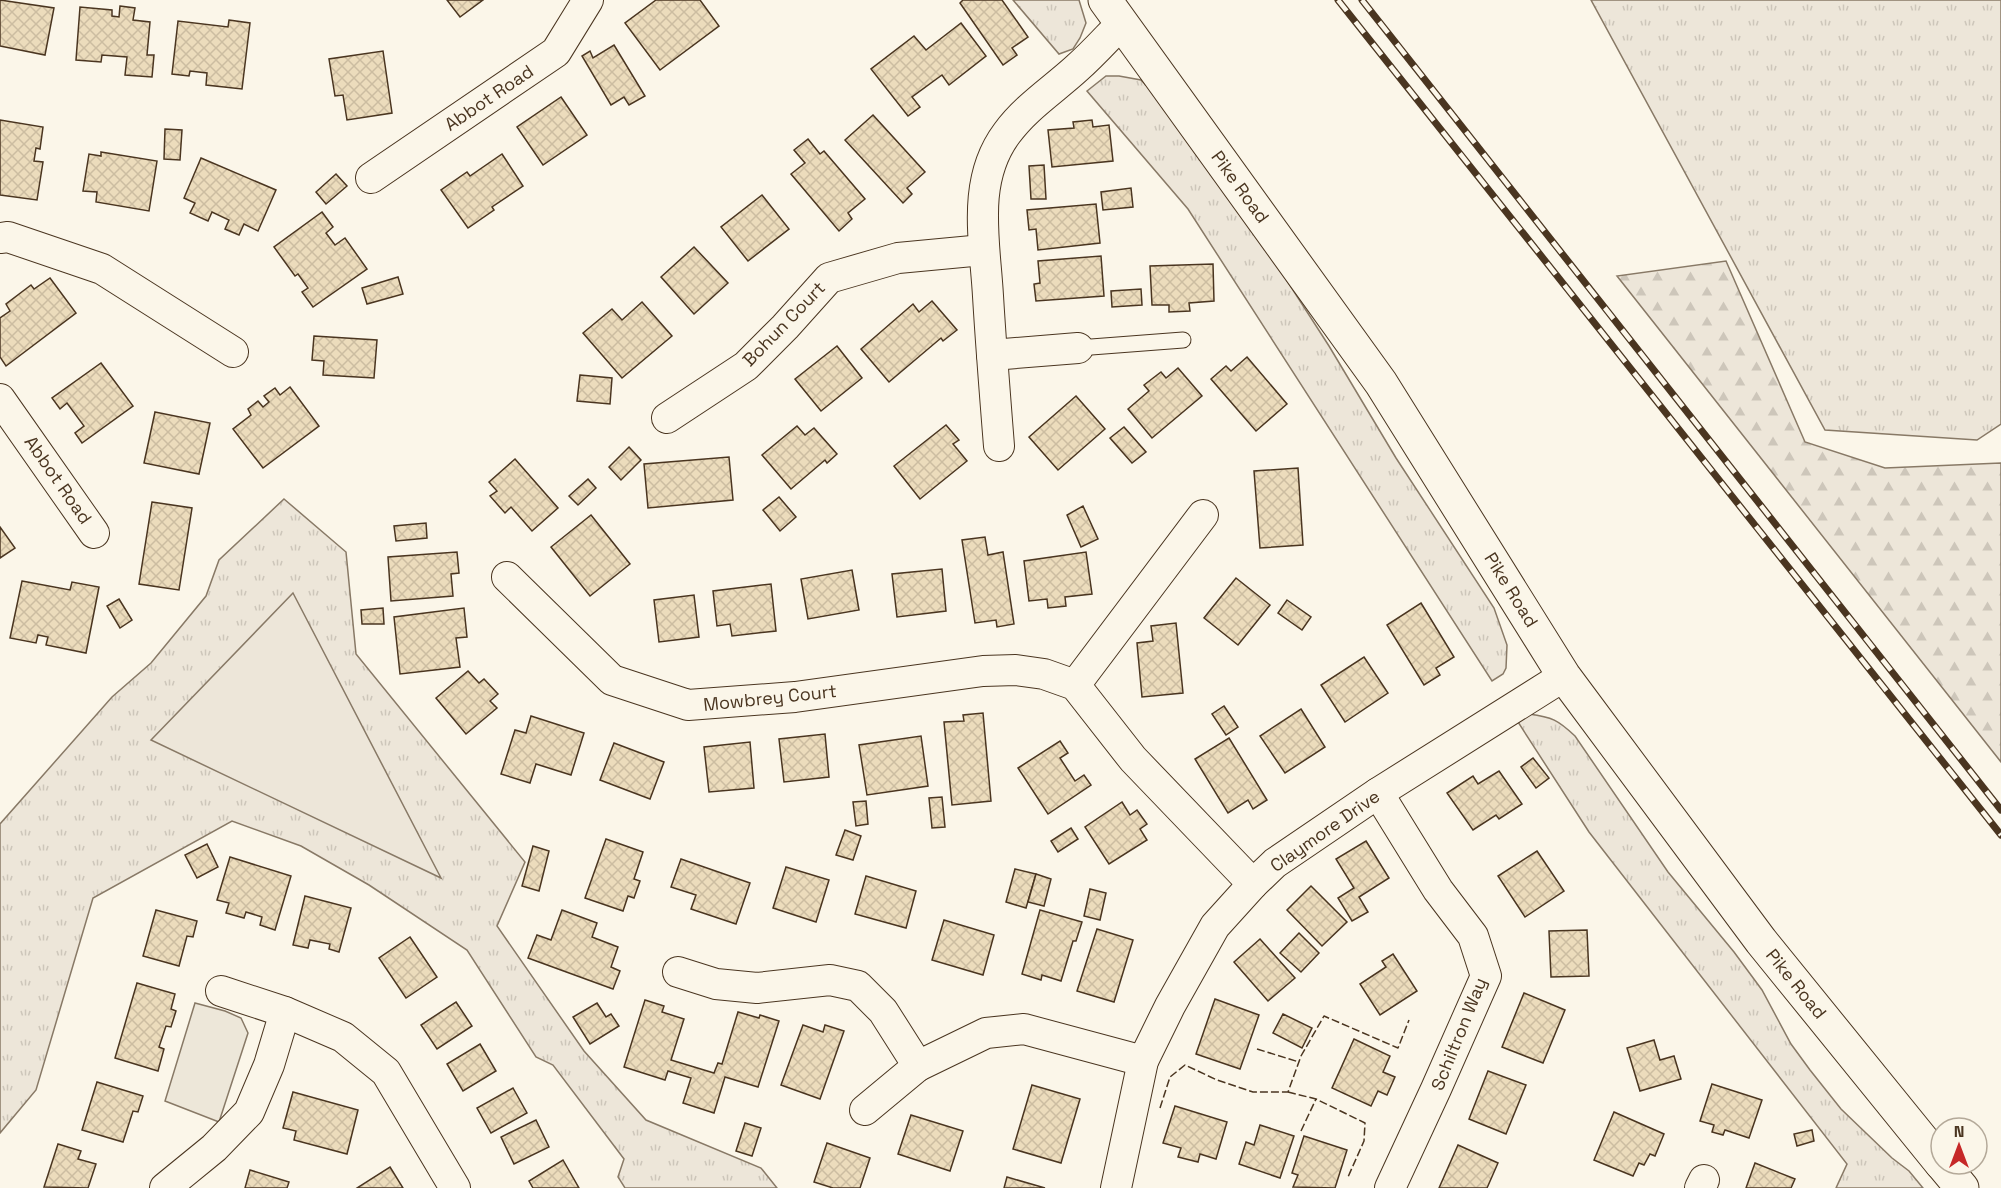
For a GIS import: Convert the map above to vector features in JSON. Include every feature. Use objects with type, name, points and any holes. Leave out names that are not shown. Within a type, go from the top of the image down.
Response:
[{"type":"street","name":"Abbot Road","points":[[371,177],[556,52],[588,0]]},
{"type":"street","points":[[999,446],[983,250],[983,199],[987,173],[1006,134],[1028,108],[1078,68],[1114,12]]},
{"type":"street","name":"Pike Road","points":[[1114,12],[1381,382],[1564,676],[1761,941],[1929,1147]]},
{"type":"street","points":[[0,238],[8,237],[102,268],[232,352]]},
{"type":"street","name":"Bohun Court","points":[[667,418],[746,366],[829,278],[898,258],[983,250]]},
{"type":"street","points":[[992,355],[1078,348]]},
{"type":"street","name":"Abbot Road","points":[[0,399],[94,533]]},
{"type":"street","points":[[1203,515],[1076,685],[1133,759],[1253,884]]},
{"type":"street","name":"Mowbrey Court","points":[[507,577],[612,680],[688,705],[795,697],[983,671],[1016,670],[1044,674],[1076,685]]},
{"type":"street","name":"Claymore Drive","points":[[1116,1188],[1143,1061],[1170,1006],[1215,926],[1275,863],[1378,793],[1564,676]]},
{"type":"street","name":"Schiltron Way","points":[[1378,793],[1438,890],[1473,936],[1486,976],[1390,1188]]},
{"type":"street","points":[[678,972],[716,984],[757,988],[830,980],[858,986],[883,1011],[918,1066]]},
{"type":"street","points":[[221,991],[285,1012],[344,1036],[386,1072],[455,1188]]},
{"type":"street","points":[[165,1188],[214,1148],[249,1112],[269,1065],[285,1012]]},
{"type":"street","points":[[865,1110],[918,1066],[986,1033],[1024,1029],[1143,1061]]},
{"type":"street","name":"Pike Road","points":[[1952,1176],[1962,1188]]},
{"type":"lane","points":[[1078,348],[1183,340]]},
{"type":"green space","points":[[1013,0],[1079,0],[1086,23],[1073,49],[1059,54]]},
{"type":"green space","points":[[1591,0],[2001,0],[2001,424],[1977,440],[1825,430]]},
{"type":"green space","points":[[1106,76],[1141,80],[1155,94],[1193,150],[1264,245],[1329,346],[1396,458],[1494,608],[1507,645],[1506,668],[1503,674],[1492,681],[1188,209],[1087,91]]},
{"type":"green space","points":[[1726,261],[1805,442],[1885,468],[2001,463],[2001,762],[1617,276]]},
{"type":"green space","points":[[284,499],[346,552],[356,654],[525,862],[497,926],[584,1051],[646,1120],[761,1168],[777,1188],[625,1188],[618,1177],[624,1159],[553,1065],[536,1057],[467,950],[369,885],[301,846],[232,821],[93,898],[36,1090],[0,1133],[0,824],[112,697],[151,663],[206,596],[219,560]]},
{"type":"green space","points":[[293,593],[441,878],[151,740]]},
{"type":"green space","points":[[1529,714],[1554,720],[1575,736],[1668,872],[1762,990],[1791,1044],[1810,1070],[1841,1109],[1892,1158],[1909,1171],[1923,1188],[1836,1188],[1847,1164],[1589,832],[1518,722]]},
{"type":"shaded area","points":[[195,1003],[241,1018],[248,1033],[219,1122],[165,1101]]},
{"type":"building","points":[[0,0],[54,8],[45,55],[0,46]]},
{"type":"building","points":[[447,0],[483,0],[460,17]]},
{"type":"building","points":[[656,0],[700,0],[719,26],[660,70],[625,23]]},
{"type":"building","points":[[963,0],[1002,0],[1028,37],[1012,48],[1017,55],[1003,65],[960,3]]},
{"type":"building","points":[[120,6],[135,8],[133,20],[150,22],[147,55],[154,55],[152,77],[125,75],[127,57],[102,55],[101,62],[76,60],[80,7],[112,10],[112,16],[119,17]]},
{"type":"building","points":[[229,20],[250,23],[242,89],[206,85],[207,73],[190,71],[189,76],[172,74],[178,21],[228,27]]},
{"type":"building","points":[[961,23],[986,56],[949,85],[942,75],[912,97],[920,107],[908,116],[871,69],[914,36],[926,50]]},
{"type":"building","points":[[614,45],[645,96],[629,105],[624,97],[611,105],[582,56],[590,51],[593,58]]},
{"type":"building","points":[[383,51],[392,113],[347,120],[343,95],[335,96],[329,59]]},
{"type":"building","points":[[561,97],[587,135],[543,165],[517,127]]},
{"type":"building","points":[[873,115],[925,172],[907,188],[912,194],[903,203],[845,140]]},
{"type":"building","points":[[0,120],[43,127],[40,149],[36,148],[34,161],[43,162],[37,200],[0,195]]},
{"type":"building","points":[[1092,120],[1093,127],[1109,125],[1113,161],[1052,167],[1048,130],[1074,128],[1073,122]]},
{"type":"building","points":[[165,129],[182,130],[180,160],[164,159]]},
{"type":"building","points":[[808,139],[820,154],[824,151],[865,199],[848,213],[852,219],[839,231],[791,174],[805,163],[794,150]]},
{"type":"building","points":[[101,152],[157,161],[149,211],[96,202],[97,192],[83,191],[89,154],[101,156]]},
{"type":"building","points":[[502,154],[523,186],[492,207],[494,210],[468,228],[441,190],[467,172],[470,176]]},
{"type":"building","points":[[201,158],[276,190],[258,231],[244,224],[239,235],[225,229],[229,220],[212,212],[208,221],[190,213],[195,203],[184,198]]},
{"type":"building","points":[[1044,165],[1046,199],[1031,199],[1029,166]]},
{"type":"building","points":[[336,174],[347,186],[326,204],[316,192]]},
{"type":"building","points":[[1131,188],[1133,207],[1103,210],[1101,192]]},
{"type":"building","points":[[762,195],[789,229],[748,261],[721,227]]},
{"type":"building","points":[[1096,204],[1100,243],[1038,250],[1036,229],[1029,230],[1027,210]]},
{"type":"building","points":[[322,212],[333,227],[326,233],[335,245],[345,238],[367,269],[313,307],[302,292],[308,288],[298,274],[295,276],[274,247]]},
{"type":"building","points":[[694,247],[728,283],[694,314],[661,277]]},
{"type":"building","points":[[1101,256],[1104,296],[1036,301],[1034,284],[1040,283],[1038,261]]},
{"type":"building","points":[[1213,264],[1214,301],[1189,303],[1190,311],[1169,312],[1169,305],[1152,305],[1150,266]]},
{"type":"building","points":[[398,277],[403,294],[367,304],[362,288]]},
{"type":"building","points":[[50,278],[76,313],[6,366],[0,357],[0,318],[10,311],[6,304],[31,285],[34,289]]},
{"type":"building","points":[[1141,289],[1142,305],[1112,307],[1111,291]]},
{"type":"building","points":[[932,301],[957,330],[943,341],[941,338],[889,382],[861,349],[913,304],[919,312]]},
{"type":"building","points":[[642,302],[672,336],[622,378],[583,333],[612,309],[622,320]]},
{"type":"building","points":[[314,336],[377,340],[374,378],[323,375],[324,361],[312,360]]},
{"type":"building","points":[[837,346],[862,378],[821,411],[795,379]]},
{"type":"building","points":[[1247,357],[1287,404],[1256,431],[1211,379],[1226,366],[1231,371]]},
{"type":"building","points":[[101,363],[133,406],[82,443],[75,433],[84,426],[67,403],[60,409],[52,398]]},
{"type":"building","points":[[1178,368],[1202,396],[1152,438],[1128,409],[1149,391],[1144,385],[1161,372],[1166,378]]},
{"type":"building","points":[[580,375],[612,378],[610,404],[577,401]]},
{"type":"building","points":[[290,387],[319,426],[263,468],[233,429],[251,415],[248,409],[258,401],[263,407],[269,402],[264,396],[275,388],[280,395]]},
{"type":"building","points":[[1076,396],[1105,429],[1058,470],[1029,437]]},
{"type":"building","points":[[155,412],[210,423],[199,474],[144,463]]},
{"type":"building","points":[[946,425],[959,440],[953,444],[967,461],[920,499],[894,466]]},
{"type":"building","points":[[797,426],[805,435],[814,428],[837,454],[827,463],[825,460],[791,489],[762,455]]},
{"type":"building","points":[[1124,427],[1146,452],[1132,463],[1110,438]]},
{"type":"building","points":[[629,447],[641,460],[621,480],[609,467]]},
{"type":"building","points":[[729,457],[733,500],[648,508],[644,464]]},
{"type":"building","points":[[515,459],[558,508],[532,531],[511,507],[505,513],[490,496],[497,491],[489,482]]},
{"type":"building","points":[[1298,468],[1303,545],[1260,548],[1254,471]]},
{"type":"building","points":[[588,479],[596,488],[578,505],[569,496]]},
{"type":"building","points":[[779,497],[796,517],[780,531],[763,510]]},
{"type":"building","points":[[152,502],[192,508],[179,590],[139,584]]},
{"type":"building","points":[[1083,506],[1098,539],[1081,547],[1067,515]]},
{"type":"building","points":[[591,515],[630,564],[590,596],[551,547]]},
{"type":"building","points":[[426,523],[427,538],[396,541],[394,526]]},
{"type":"building","points":[[0,527],[15,548],[0,558]]},
{"type":"building","points":[[985,537],[988,555],[1003,552],[1014,624],[997,627],[996,620],[975,623],[962,540]]},
{"type":"building","points":[[457,552],[459,573],[451,574],[453,596],[391,601],[388,557]]},
{"type":"building","points":[[1086,552],[1092,594],[1065,597],[1066,606],[1048,608],[1047,599],[1029,601],[1024,561]]},
{"type":"building","points":[[942,569],[946,611],[897,617],[892,574]]},
{"type":"building","points":[[852,570],[859,610],[808,619],[801,579]]},
{"type":"building","points":[[1236,578],[1270,605],[1238,645],[1204,618]]},
{"type":"building","points":[[22,581],[70,590],[72,582],[99,587],[86,653],[46,645],[48,637],[38,635],[36,643],[10,638]]},
{"type":"building","points":[[771,584],[776,631],[732,636],[730,624],[717,626],[713,591]]},
{"type":"building","points":[[694,595],[699,637],[659,642],[654,600]]},
{"type":"building","points":[[119,599],[132,620],[120,628],[107,606]]},
{"type":"building","points":[[1287,600],[1311,617],[1302,630],[1278,613]]},
{"type":"building","points":[[1421,603],[1454,657],[1436,668],[1440,675],[1424,685],[1387,625]]},
{"type":"building","points":[[383,608],[384,624],[362,624],[361,610]]},
{"type":"building","points":[[464,608],[467,637],[456,638],[460,667],[400,674],[394,617]]},
{"type":"building","points":[[1176,623],[1183,693],[1142,697],[1137,643],[1153,641],[1151,626]]},
{"type":"building","points":[[1364,657],[1388,693],[1345,722],[1321,685]]},
{"type":"building","points":[[468,671],[479,683],[484,679],[498,694],[490,701],[497,708],[466,734],[436,698]]},
{"type":"building","points":[[1224,706],[1238,727],[1226,735],[1212,714]]},
{"type":"building","points":[[1301,709],[1325,747],[1285,773],[1260,736]]},
{"type":"building","points":[[983,713],[991,801],[952,805],[944,722],[964,721],[963,715]]},
{"type":"building","points":[[531,716],[584,733],[571,775],[536,764],[530,783],[501,774],[515,730],[526,733]]},
{"type":"building","points":[[825,734],[829,777],[784,782],[779,739]]},
{"type":"building","points":[[921,736],[928,786],[867,795],[859,745]]},
{"type":"building","points":[[1229,738],[1267,800],[1253,809],[1248,800],[1228,813],[1195,759]]},
{"type":"building","points":[[1060,741],[1068,753],[1060,758],[1075,781],[1084,775],[1091,785],[1048,814],[1018,768]]},
{"type":"building","points":[[750,742],[754,788],[709,792],[704,747]]},
{"type":"building","points":[[614,743],[664,762],[650,799],[600,780]]},
{"type":"building","points":[[1533,758],[1549,778],[1536,788],[1521,767]]},
{"type":"building","points":[[1499,771],[1522,804],[1499,819],[1496,815],[1473,830],[1447,793],[1473,776],[1478,784]]},
{"type":"building","points":[[942,797],[945,827],[932,828],[929,798]]},
{"type":"building","points":[[866,801],[868,824],[856,826],[853,802]]},
{"type":"building","points":[[1122,802],[1130,815],[1137,810],[1147,824],[1140,829],[1147,840],[1109,864],[1085,827]]},
{"type":"building","points":[[1071,828],[1078,839],[1058,852],[1051,841]]},
{"type":"building","points":[[845,830],[861,836],[853,860],[836,855]]},
{"type":"building","points":[[606,839],[643,852],[634,879],[640,881],[634,898],[628,896],[623,911],[585,898]]},
{"type":"building","points":[[1366,841],[1389,878],[1359,897],[1368,912],[1352,921],[1338,898],[1354,888],[1336,859]]},
{"type":"building","points":[[207,844],[218,867],[197,878],[185,855]]},
{"type":"building","points":[[533,846],[549,851],[539,891],[522,886]]},
{"type":"building","points":[[1537,851],[1564,891],[1525,917],[1498,876]]},
{"type":"building","points":[[230,857],[291,876],[275,930],[260,925],[262,917],[246,912],[244,918],[226,913],[229,903],[217,900]]},
{"type":"building","points":[[681,859],[750,883],[736,924],[691,909],[696,895],[671,887]]},
{"type":"building","points":[[786,867],[829,880],[816,922],[773,908]]},
{"type":"building","points":[[1015,869],[1036,874],[1026,908],[1006,902]]},
{"type":"building","points":[[1036,874],[1051,879],[1044,906],[1028,902]]},
{"type":"building","points":[[866,876],[916,891],[906,928],[855,914]]},
{"type":"building","points":[[1311,886],[1347,922],[1322,946],[1287,910]]},
{"type":"building","points":[[1090,889],[1106,893],[1100,920],[1084,916]]},
{"type":"building","points":[[305,896],[351,908],[339,952],[329,949],[330,944],[310,940],[308,948],[293,945]]},
{"type":"building","points":[[156,910],[197,921],[193,937],[187,936],[179,966],[143,956]]},
{"type":"building","points":[[562,910],[597,923],[592,937],[618,947],[611,967],[620,971],[613,989],[528,958],[537,935],[551,940]]},
{"type":"building","points":[[1040,910],[1082,922],[1076,941],[1073,941],[1061,981],[1042,975],[1041,980],[1022,974]]},
{"type":"building","points":[[944,920],[994,935],[983,975],[932,960]]},
{"type":"building","points":[[1097,929],[1133,940],[1114,1002],[1077,991]]},
{"type":"building","points":[[1587,930],[1589,976],[1551,977],[1549,931]]},
{"type":"building","points":[[1299,933],[1319,953],[1301,972],[1280,953]]},
{"type":"building","points":[[410,937],[437,977],[406,998],[379,958]]},
{"type":"building","points":[[1260,939],[1295,978],[1268,1001],[1234,962]]},
{"type":"building","points":[[1393,954],[1417,991],[1380,1015],[1360,984],[1386,967],[1382,961]]},
{"type":"building","points":[[137,983],[175,994],[171,1009],[176,1011],[171,1027],[166,1026],[159,1047],[164,1049],[158,1071],[115,1058]]},
{"type":"building","points":[[1524,993],[1565,1010],[1543,1063],[1502,1047]]},
{"type":"building","points":[[1215,999],[1259,1015],[1240,1069],[1196,1054]]},
{"type":"building","points":[[645,1000],[664,1006],[662,1012],[684,1019],[671,1060],[714,1073],[718,1063],[722,1064],[738,1012],[779,1021],[758,1087],[725,1077],[714,1113],[683,1103],[691,1078],[668,1071],[665,1080],[624,1067]]},
{"type":"building","points":[[456,1002],[472,1026],[437,1049],[421,1025]]},
{"type":"building","points":[[597,1003],[606,1017],[611,1014],[619,1026],[590,1044],[573,1017]]},
{"type":"building","points":[[1283,1014],[1312,1028],[1302,1048],[1273,1033]]},
{"type":"building","points":[[803,1025],[823,1032],[825,1025],[844,1031],[820,1099],[781,1085]]},
{"type":"building","points":[[1354,1039],[1390,1056],[1383,1072],[1395,1077],[1387,1095],[1378,1091],[1371,1106],[1332,1088]]},
{"type":"building","points":[[1654,1040],[1660,1060],[1674,1056],[1681,1079],[1640,1091],[1627,1048]]},
{"type":"building","points":[[480,1044],[496,1071],[463,1091],[447,1064]]},
{"type":"building","points":[[1488,1071],[1526,1085],[1506,1134],[1469,1119]]},
{"type":"building","points":[[97,1082],[143,1096],[138,1112],[133,1111],[123,1142],[82,1130]]},
{"type":"building","points":[[1712,1084],[1762,1100],[1749,1138],[1725,1130],[1723,1135],[1712,1132],[1714,1125],[1700,1121]]},
{"type":"building","points":[[1032,1085],[1080,1099],[1061,1163],[1013,1149]]},
{"type":"building","points":[[513,1088],[527,1113],[491,1133],[477,1108]]},
{"type":"building","points":[[293,1092],[358,1110],[347,1154],[294,1140],[296,1131],[283,1128]]},
{"type":"building","points":[[1175,1106],[1227,1122],[1216,1159],[1200,1154],[1198,1162],[1178,1157],[1181,1148],[1163,1143]]},
{"type":"building","points":[[1614,1112],[1664,1134],[1655,1156],[1650,1154],[1644,1165],[1639,1163],[1633,1176],[1594,1160]]},
{"type":"building","points":[[911,1115],[963,1131],[950,1171],[898,1154]]},
{"type":"building","points":[[536,1120],[549,1147],[514,1164],[501,1137]]},
{"type":"building","points":[[745,1123],[761,1128],[752,1156],[736,1151]]},
{"type":"building","points":[[1260,1125],[1294,1136],[1280,1178],[1239,1164],[1246,1142],[1254,1145]]},
{"type":"building","points":[[1812,1130],[1814,1141],[1797,1146],[1794,1134]]},
{"type":"building","points":[[1304,1136],[1347,1150],[1335,1188],[1293,1187],[1298,1175],[1292,1173]]},
{"type":"building","points":[[827,1143],[870,1158],[860,1188],[833,1188],[814,1182]]},
{"type":"building","points":[[58,1144],[81,1151],[78,1159],[96,1164],[88,1188],[44,1187]]},
{"type":"building","points":[[1458,1145],[1498,1163],[1487,1188],[1439,1188]]},
{"type":"building","points":[[563,1160],[579,1188],[533,1188],[529,1181]]},
{"type":"building","points":[[1755,1163],[1795,1179],[1791,1188],[1746,1188]]},
{"type":"building","points":[[390,1167],[403,1188],[357,1188]]},
{"type":"building","points":[[250,1170],[289,1182],[287,1188],[245,1188]]},
{"type":"building","points":[[1007,1177],[1045,1188],[1004,1188]]},
{"type":"railway","points":[[1338,0],[2001,835]]},
{"type":"railway","points":[[1362,0],[2001,810]]},
{"type":"fence","points":[[1160,1108],[1170,1077],[1185,1065],[1217,1080],[1253,1092],[1288,1092],[1301,1056],[1324,1016],[1398,1048],[1409,1020]]},
{"type":"fence","points":[[1257,1049],[1299,1062]]},
{"type":"fence","points":[[1288,1092],[1316,1099],[1365,1123],[1364,1141],[1348,1177]]},
{"type":"fence","points":[[1301,1131],[1316,1099]]}]
